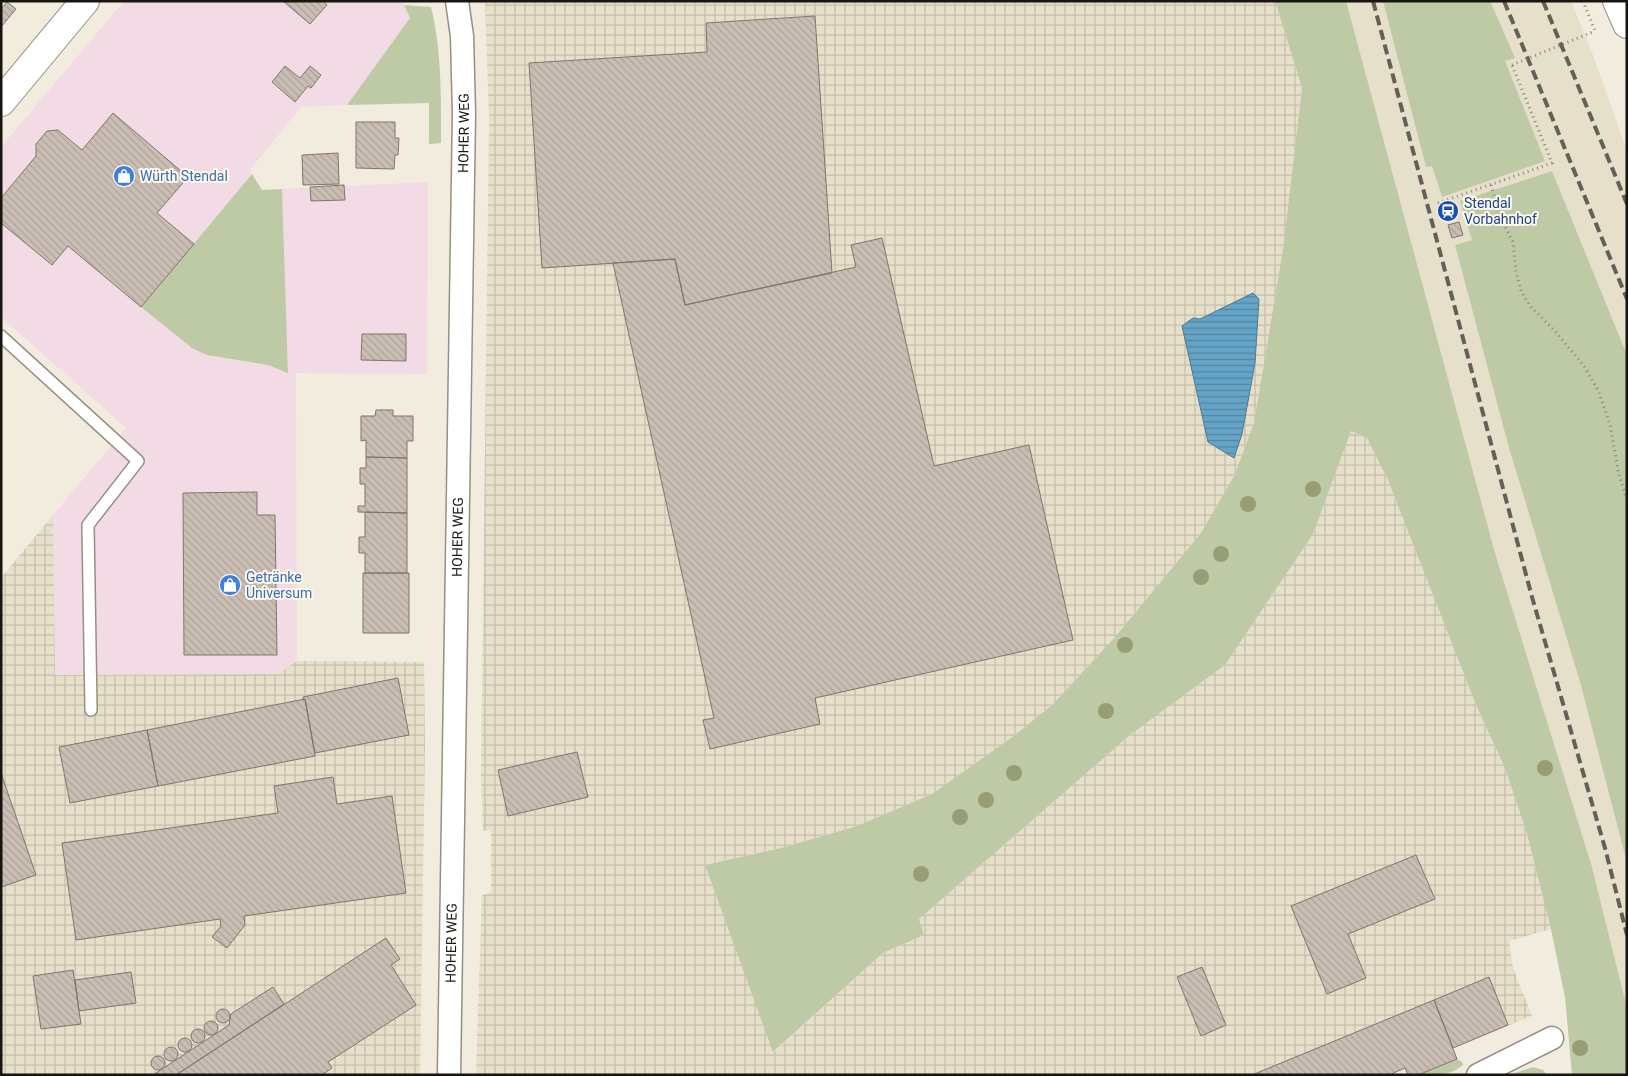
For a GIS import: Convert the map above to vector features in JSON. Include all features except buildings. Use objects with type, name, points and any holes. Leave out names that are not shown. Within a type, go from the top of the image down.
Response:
[{"type":"main road","points":[[1,102],[85,1]]},
{"type":"main road","points":[[1617,1],[1627,24]]},
{"type":"street","name":"HOHER WEG","points":[[449,1075],[464,113],[462,36],[457,1]]},
{"type":"street","points":[[1478,1075],[1552,1038]]},
{"type":"lane","points":[[1,336],[138,461],[88,525],[91,710]]},
{"type":"path","points":[[1438,203],[1552,163],[1512,65],[1595,31],[1583,1]]},
{"type":"path","points":[[1491,185],[1502,221],[1514,242],[1516,271],[1520,291],[1530,306],[1555,331],[1584,366],[1598,390],[1610,424],[1618,472],[1627,500]]},
{"type":"shaded area","points":[[124,1],[402,1],[410,18],[347,105],[301,107],[250,170],[252,174],[141,307],[192,348],[207,355],[268,365],[288,372],[282,189],[428,182],[427,374],[296,373],[297,661],[277,674],[54,675],[53,515],[126,428],[1,317],[1,147]]},
{"type":"shaded area","points":[[485,1],[1275,1],[1302,88],[1283,249],[1254,423],[1234,476],[1201,533],[1115,637],[1053,704],[1015,735],[932,794],[857,826],[781,848],[705,865],[774,1052],[883,953],[924,935],[919,919],[1130,735],[1225,665],[1313,534],[1351,431],[1367,438],[1388,480],[1476,705],[1505,768],[1527,834],[1551,929],[1509,941],[1513,968],[1532,1016],[1453,1048],[1457,1059],[1418,1075],[1405,1068],[1389,1075],[476,1075],[482,895],[491,893],[491,830],[483,831],[481,775],[489,118]]},
{"type":"shaded area","points":[[1346,1],[1571,1],[1593,55],[1627,151],[1627,355],[1552,171],[1460,201],[1472,240],[1455,245],[1509,448],[1580,682],[1627,863],[1627,1008],[1592,867],[1495,553]]},
{"type":"shaded area","points":[[53,515],[55,675],[277,674],[297,661],[424,662],[425,743],[420,1075],[1,1075],[1,578]]},
{"type":"green space","points":[[1275,1],[1346,1],[1495,553],[1592,867],[1627,1008],[1627,1075],[1572,1075],[1565,997],[1551,929],[1527,834],[1505,768],[1476,705],[1388,480],[1367,438],[1351,431],[1313,534],[1225,665],[1130,735],[919,919],[924,935],[883,953],[773,1052],[705,865],[781,848],[857,826],[932,794],[1015,735],[1053,704],[1115,637],[1201,533],[1234,476],[1254,423],[1283,249],[1302,88]]},
{"type":"green space","points":[[1383,1],[1490,1],[1515,58],[1505,61],[1545,161],[1442,197],[1432,166],[1426,167]]},
{"type":"green space","points":[[404,5],[431,7],[439,58],[441,143],[429,144],[429,103],[347,105],[410,18]]},
{"type":"green space","points":[[1552,171],[1627,355],[1627,863],[1580,682],[1509,448],[1455,245],[1472,240],[1460,201]]},
{"type":"green space","points":[[252,174],[262,190],[282,189],[288,373],[268,365],[207,355],[192,348],[141,307]]},
{"type":"green space","points":[[1457,1059],[1463,1065],[1458,1069],[1442,1074],[1418,1075]]},
{"type":"green space","points":[[1533,1067],[1543,1070],[1547,1075],[1509,1075]]},
{"type":"water","points":[[1253,293],[1259,299],[1255,363],[1242,434],[1234,458],[1208,442],[1182,326],[1193,318],[1200,319]]},
{"type":"railway","points":[[1373,1],[1532,597],[1605,848],[1627,935]]},
{"type":"railway","points":[[1504,1],[1627,299]]},
{"type":"railway","points":[[1543,1],[1627,204]]},
{"type":"place","name":"Würth Stendal","points":[[124,176]]},
{"type":"place","name":"Stendal Vorbahnhof","points":[[1448,211]]},
{"type":"place","name":"Getränke Universum","points":[[230,585]]}]
